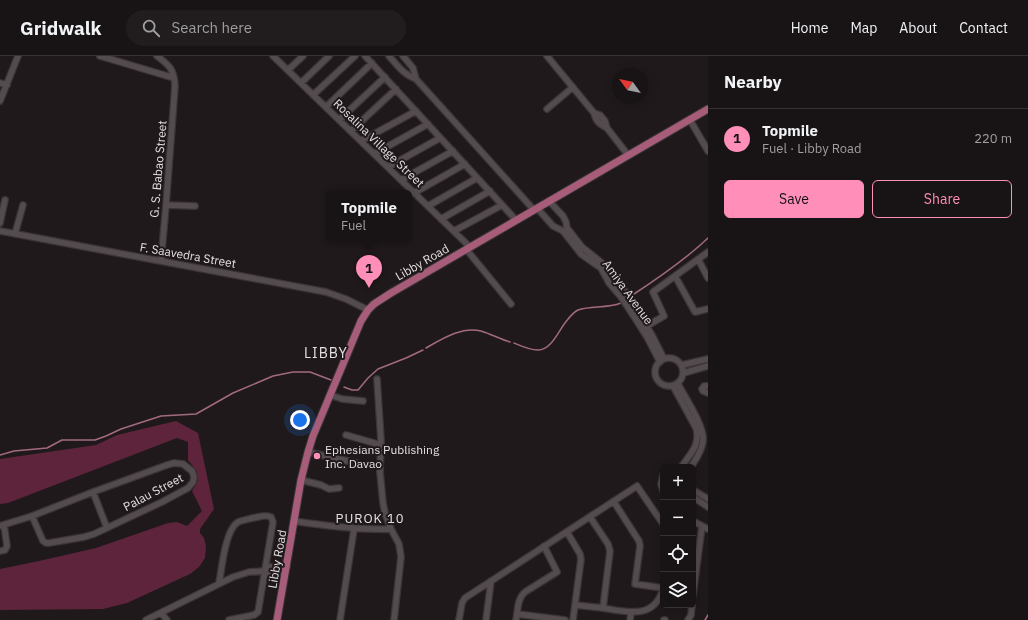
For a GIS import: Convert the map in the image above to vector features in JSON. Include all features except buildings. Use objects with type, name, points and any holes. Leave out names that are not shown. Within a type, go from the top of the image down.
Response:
[{"type":"main road","name":"Libby Road","points":[[277,620],[301,480],[308,452],[361,321],[368,310],[380,300],[708,109]]},
{"type":"street","points":[[0,101],[18,56]]},
{"type":"street","points":[[100,56],[174,78]]},
{"type":"street","points":[[157,56],[170,67],[174,78]]},
{"type":"street","points":[[288,70],[303,56]]},
{"type":"street","points":[[301,83],[329,56]]},
{"type":"street","points":[[314,95],[355,56]]},
{"type":"street","points":[[366,56],[516,220]]},
{"type":"street","points":[[389,56],[403,72],[416,79]]},
{"type":"street","points":[[403,56],[413,68],[416,79]]},
{"type":"street","points":[[547,56],[594,113],[600,125],[607,128],[628,155]]},
{"type":"street","name":"Rosalina Village Street","points":[[275,57],[411,190]]},
{"type":"street","points":[[326,107],[372,63]]},
{"type":"street","points":[[339,120],[385,77]]},
{"type":"street","name":"G. S. Babao Street","points":[[160,261],[166,205],[175,86],[174,78]]},
{"type":"street","name":"Amiya Avenue","points":[[416,79],[553,226],[565,230],[582,247],[602,262],[616,277],[662,360]]},
{"type":"street","points":[[0,82],[6,85]]},
{"type":"street","points":[[547,109],[573,87]]},
{"type":"street","points":[[351,131],[396,89]]},
{"type":"street","points":[[361,141],[416,111]]},
{"type":"street","points":[[690,120],[708,151]]},
{"type":"street","points":[[374,154],[428,124]]},
{"type":"street","points":[[388,167],[440,138]]},
{"type":"street","points":[[401,180],[453,151]]},
{"type":"street","points":[[414,193],[465,164]]},
{"type":"street","points":[[428,206],[477,178]]},
{"type":"street","points":[[441,219],[490,191]]},
{"type":"street","name":"Rosalina Village Street","points":[[414,193],[454,231],[511,304]]},
{"type":"street","points":[[0,223],[6,200]]},
{"type":"street","name":"Amiya Avenue","points":[[549,201],[563,216],[566,222],[565,230],[581,254],[601,268],[609,283],[622,297],[644,328]]},
{"type":"street","points":[[15,234],[23,205]]},
{"type":"street","points":[[166,205],[195,206]]},
{"type":"street","points":[[454,231],[502,205]]},
{"type":"street","name":"F. Saavedra Street","points":[[0,231],[326,292],[346,299],[368,310]]},
{"type":"street","points":[[644,328],[664,316],[653,292],[708,252]]},
{"type":"street","points":[[698,259],[708,278]]},
{"type":"street","points":[[675,276],[695,312],[708,309]]},
{"type":"street","points":[[667,358],[674,359],[682,366],[684,373],[682,379],[676,385],[670,387],[663,385],[658,381],[655,375],[656,368],[662,360],[667,358]]},
{"type":"street","points":[[682,366],[705,360],[706,366],[684,373]]},
{"type":"street","points":[[692,363],[694,370]]},
{"type":"street","points":[[377,379],[381,446],[380,472],[385,513],[399,544],[401,557],[394,620]]},
{"type":"street","points":[[676,385],[697,432],[698,440],[683,464]]},
{"type":"street","points":[[676,385],[702,430],[703,442],[693,464]]},
{"type":"street","points":[[708,386],[704,386],[702,389],[708,393]]},
{"type":"street","points":[[330,395],[342,399],[363,402]]},
{"type":"street","points":[[346,435],[381,446]]},
{"type":"street","points":[[308,452],[356,463]]},
{"type":"street","points":[[691,453],[697,457]]},
{"type":"street","name":"Palau Street","points":[[2,525],[32,516],[174,463],[183,464],[192,471],[193,474],[193,482],[188,488],[162,502],[88,536],[48,543],[44,542],[32,516]]},
{"type":"street","points":[[301,480],[321,485],[329,489],[339,488]]},
{"type":"street","points":[[459,620],[463,599],[637,486],[660,520]]},
{"type":"street","points":[[93,492],[107,528]]},
{"type":"street","points":[[696,492],[708,500]]},
{"type":"street","points":[[696,499],[708,507]]},
{"type":"street","points":[[614,502],[639,541],[640,546],[635,584],[660,588]]},
{"type":"street","points":[[219,583],[227,540],[234,526],[240,522],[269,515],[273,522],[257,613],[254,615],[229,620]]},
{"type":"street","points":[[590,517],[608,544],[610,550],[603,608]]},
{"type":"street","points":[[294,521],[354,529],[391,529]]},
{"type":"street","points":[[696,522],[705,527],[696,562]]},
{"type":"street","points":[[0,551],[5,550],[7,546],[2,525]]},
{"type":"street","points":[[340,620],[354,529]]},
{"type":"street","points":[[567,532],[580,554],[581,559],[573,620]]},
{"type":"street","points":[[544,546],[557,572],[523,594],[519,601],[517,617],[565,620]]},
{"type":"street","points":[[146,620],[219,583],[241,574],[254,571],[264,571],[270,567],[287,566]]},
{"type":"street","points":[[264,571],[269,575],[285,575]]},
{"type":"street","points":[[486,620],[490,581]]},
{"type":"street","points":[[575,605],[631,613],[642,612],[653,606],[660,596]]},
{"type":"street","points":[[688,620],[691,615],[692,608]]},
{"type":"street","points":[[161,612],[167,620]]},
{"type":"street","points":[[630,620],[631,613]]},
{"type":"shaded area","points":[[176,421],[198,433],[214,509],[200,529],[200,533],[204,538],[206,546],[205,558],[199,567],[190,574],[127,603],[103,609],[0,610],[0,569],[96,548],[168,523],[177,522],[187,526],[202,511],[192,491],[198,478],[196,470],[188,460],[188,442],[177,438],[8,503],[0,504],[0,459],[96,445],[117,435]]},
{"type":"waterway","points":[[631,296],[680,262],[708,238]]},
{"type":"waterway","points":[[514,343],[526,348],[538,350],[543,349],[554,340],[568,319],[576,311],[621,303]]},
{"type":"waterway","points":[[426,348],[452,334],[467,330],[481,331],[510,342]]},
{"type":"waterway","points":[[344,387],[352,390],[358,390],[378,369],[423,350]]},
{"type":"waterway","points":[[0,455],[14,451],[47,448],[62,440],[95,440],[121,429],[161,416],[196,414],[233,393],[273,376],[293,372],[310,372],[331,380]]},
{"type":"waterway","points":[[705,620],[708,615]]},
{"type":"place","name":"Topmile","points":[[369,288]]},
{"type":"place","name":"Ephesians Publishing Inc. Davao","points":[[317,456]]},
{"type":"district","name":"LIBBY","points":[[326,353]]},
{"type":"district","name":"PUROK 10","points":[[370,518]]}]
